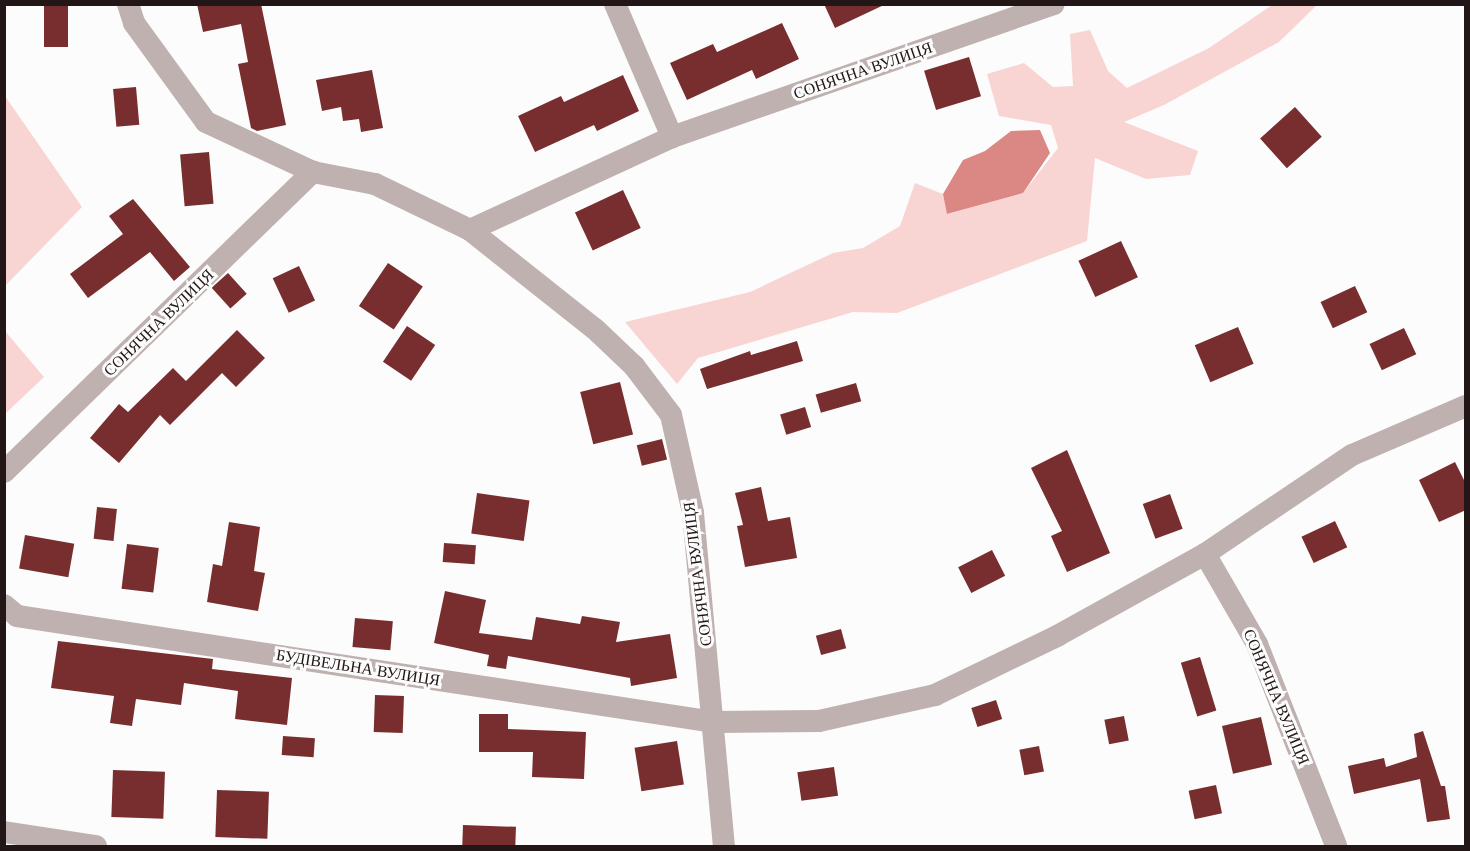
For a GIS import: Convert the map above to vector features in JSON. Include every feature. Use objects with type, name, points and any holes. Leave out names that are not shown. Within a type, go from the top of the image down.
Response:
[{"type":"street","name":"СОНЯЧНА ВУЛИЦЯ","points":[[128,4],[134,23],[206,123],[313,172],[375,184],[470,230],[603,337],[634,366],[671,415],[693,513],[715,722],[724,846]]},
{"type":"street","points":[[615,4],[672,137]]},
{"type":"street","name":"СОНЯЧНА ВУЛИЦЯ","points":[[470,230],[672,137],[1053,4]]},
{"type":"street","name":"СОНЯЧНА ВУЛИЦЯ","points":[[4,472],[313,172]]},
{"type":"street","points":[[715,722],[819,721],[935,695],[1057,636],[1205,554],[1352,455],[1466,406]]},
{"type":"street","name":"СОНЯЧНА ВУЛИЦЯ","points":[[1205,554],[1257,644],[1336,846]]},
{"type":"street","name":"БУДІВЕЛЬНА ВУЛИЦЯ","points":[[4,605],[17,616],[715,722]]},
{"type":"street","points":[[4,832],[96,846]]},
{"type":"shaded area","points":[[1272,5],[1317,5],[1279,42],[1164,105],[1124,122],[1198,151],[1190,175],[1146,179],[1095,158],[1087,241],[897,313],[853,312],[698,358],[677,384],[625,322],[750,292],[833,253],[863,248],[900,226],[915,183],[943,194],[948,214],[1023,193],[1058,148],[1051,125],[999,116],[987,74],[1024,63],[1053,87],[1073,86],[1070,34],[1090,30],[1108,71],[1127,88],[1209,48]]},
{"type":"shaded area","points":[[5,96],[82,207],[4,286]]},
{"type":"shaded area","points":[[1040,130],[1050,153],[1023,193],[947,214],[943,194],[963,160],[985,151],[1011,131]]},
{"type":"shaded area","points":[[5,331],[44,377],[4,414]]},
{"type":"building","points":[[44,4],[68,4],[68,47],[44,47]]},
{"type":"building","points":[[197,4],[261,4],[286,125],[257,131],[251,128],[238,64],[248,62],[241,24],[203,32]]},
{"type":"building","points":[[824,4],[886,4],[835,28]]},
{"type":"building","points":[[782,23],[799,59],[756,79],[752,70],[687,100],[670,63],[713,44],[717,52]]},
{"type":"building","points":[[969,57],[981,96],[936,110],[924,71]]},
{"type":"building","points":[[372,70],[383,128],[361,132],[359,119],[343,121],[341,107],[322,111],[316,80]]},
{"type":"building","points":[[623,75],[639,111],[597,131],[594,125],[535,152],[518,116],[561,96],[564,102]]},
{"type":"building","points":[[136,87],[139,125],[116,127],[113,89]]},
{"type":"building","points":[[1295,107],[1322,137],[1287,168],[1260,138]]},
{"type":"building","points":[[209,152],[214,204],[185,206],[180,155]]},
{"type":"building","points":[[623,190],[641,228],[593,250],[575,212]]},
{"type":"building","points":[[133,199],[190,267],[174,281],[150,252],[88,298],[70,274],[123,234],[109,216]]},
{"type":"building","points":[[1121,241],[1138,277],[1095,297],[1078,261]]},
{"type":"building","points":[[388,263],[423,286],[394,330],[359,306]]},
{"type":"building","points":[[299,266],[315,300],[289,313],[273,278]]},
{"type":"building","points":[[228,273],[247,294],[230,309],[212,288]]},
{"type":"building","points":[[1355,286],[1367,312],[1333,328],[1321,302]]},
{"type":"building","points":[[407,326],[435,345],[411,381],[383,362]]},
{"type":"building","points":[[1238,327],[1254,364],[1210,382],[1195,345]]},
{"type":"building","points":[[1404,328],[1416,354],[1382,370],[1370,344]]},
{"type":"building","points":[[237,330],[265,358],[236,387],[222,373],[170,425],[160,415],[119,463],[90,438],[119,404],[128,412],[173,368],[186,381]]},
{"type":"building","points":[[797,341],[803,361],[707,389],[700,369],[750,351],[751,355]]},
{"type":"building","points":[[620,382],[633,434],[593,444],[580,392]]},
{"type":"building","points":[[856,383],[861,401],[821,413],[816,395]]},
{"type":"building","points":[[805,407],[811,427],[786,435],[780,415]]},
{"type":"building","points":[[662,439],[667,459],[642,466],[637,445]]},
{"type":"building","points":[[1067,450],[1110,553],[1067,572],[1051,536],[1062,531],[1031,468]]},
{"type":"building","points":[[1455,462],[1466,484],[1466,510],[1439,522],[1419,480]]},
{"type":"building","points":[[761,487],[768,521],[790,517],[797,558],[745,567],[737,526],[743,525],[735,493]]},
{"type":"building","points":[[477,493],[529,500],[524,541],[471,534]]},
{"type":"building","points":[[1170,494],[1183,529],[1155,539],[1143,504]]},
{"type":"building","points":[[97,507],[117,509],[114,541],[94,539]]},
{"type":"building","points":[[1335,521],[1347,547],[1314,563],[1301,537]]},
{"type":"building","points":[[229,522],[260,527],[254,571],[265,573],[258,611],[207,602],[213,564],[222,566]]},
{"type":"building","points":[[25,535],[74,544],[68,577],[19,568]]},
{"type":"building","points":[[444,543],[476,545],[475,564],[443,562]]},
{"type":"building","points":[[127,544],[159,548],[153,593],[122,589]]},
{"type":"building","points":[[992,550],[1005,576],[971,593],[958,567]]},
{"type":"building","points":[[445,591],[486,600],[479,633],[532,640],[536,617],[580,624],[582,616],[620,622],[616,642],[670,634],[677,678],[631,686],[630,678],[508,656],[506,669],[487,666],[489,655],[434,643]]},
{"type":"building","points":[[355,618],[393,621],[390,650],[352,647]]},
{"type":"building","points":[[841,629],[846,648],[821,655],[816,636]]},
{"type":"building","points":[[58,641],[213,659],[212,669],[292,678],[287,725],[235,719],[238,691],[184,683],[181,705],[136,699],[132,726],[110,723],[114,696],[51,688]]},
{"type":"building","points":[[1200,657],[1216,711],[1197,716],[1181,663]]},
{"type":"building","points":[[375,695],[404,696],[403,733],[374,732]]},
{"type":"building","points":[[996,700],[1002,719],[977,727],[971,708]]},
{"type":"building","points":[[479,714],[508,714],[508,729],[586,732],[584,779],[532,777],[533,752],[479,752]]},
{"type":"building","points":[[1124,716],[1129,741],[1109,744],[1104,720]]},
{"type":"building","points":[[1261,717],[1272,765],[1233,774],[1222,726]]},
{"type":"building","points":[[1423,731],[1441,786],[1445,786],[1450,819],[1427,822],[1420,779],[1354,794],[1348,766],[1384,758],[1386,767],[1417,757],[1414,734]]},
{"type":"building","points":[[283,736],[315,738],[314,757],[282,755]]},
{"type":"building","points":[[677,741],[684,784],[641,791],[635,748]]},
{"type":"building","points":[[1039,746],[1044,772],[1024,775],[1019,750]]},
{"type":"building","points":[[834,767],[838,796],[801,801],[797,772]]},
{"type":"building","points":[[113,770],[165,772],[163,819],[111,817]]},
{"type":"building","points":[[1216,785],[1222,813],[1195,819],[1189,791]]},
{"type":"building","points":[[217,790],[269,792],[267,839],[215,837]]},
{"type":"building","points":[[463,825],[516,827],[515,846],[462,846]]}]
